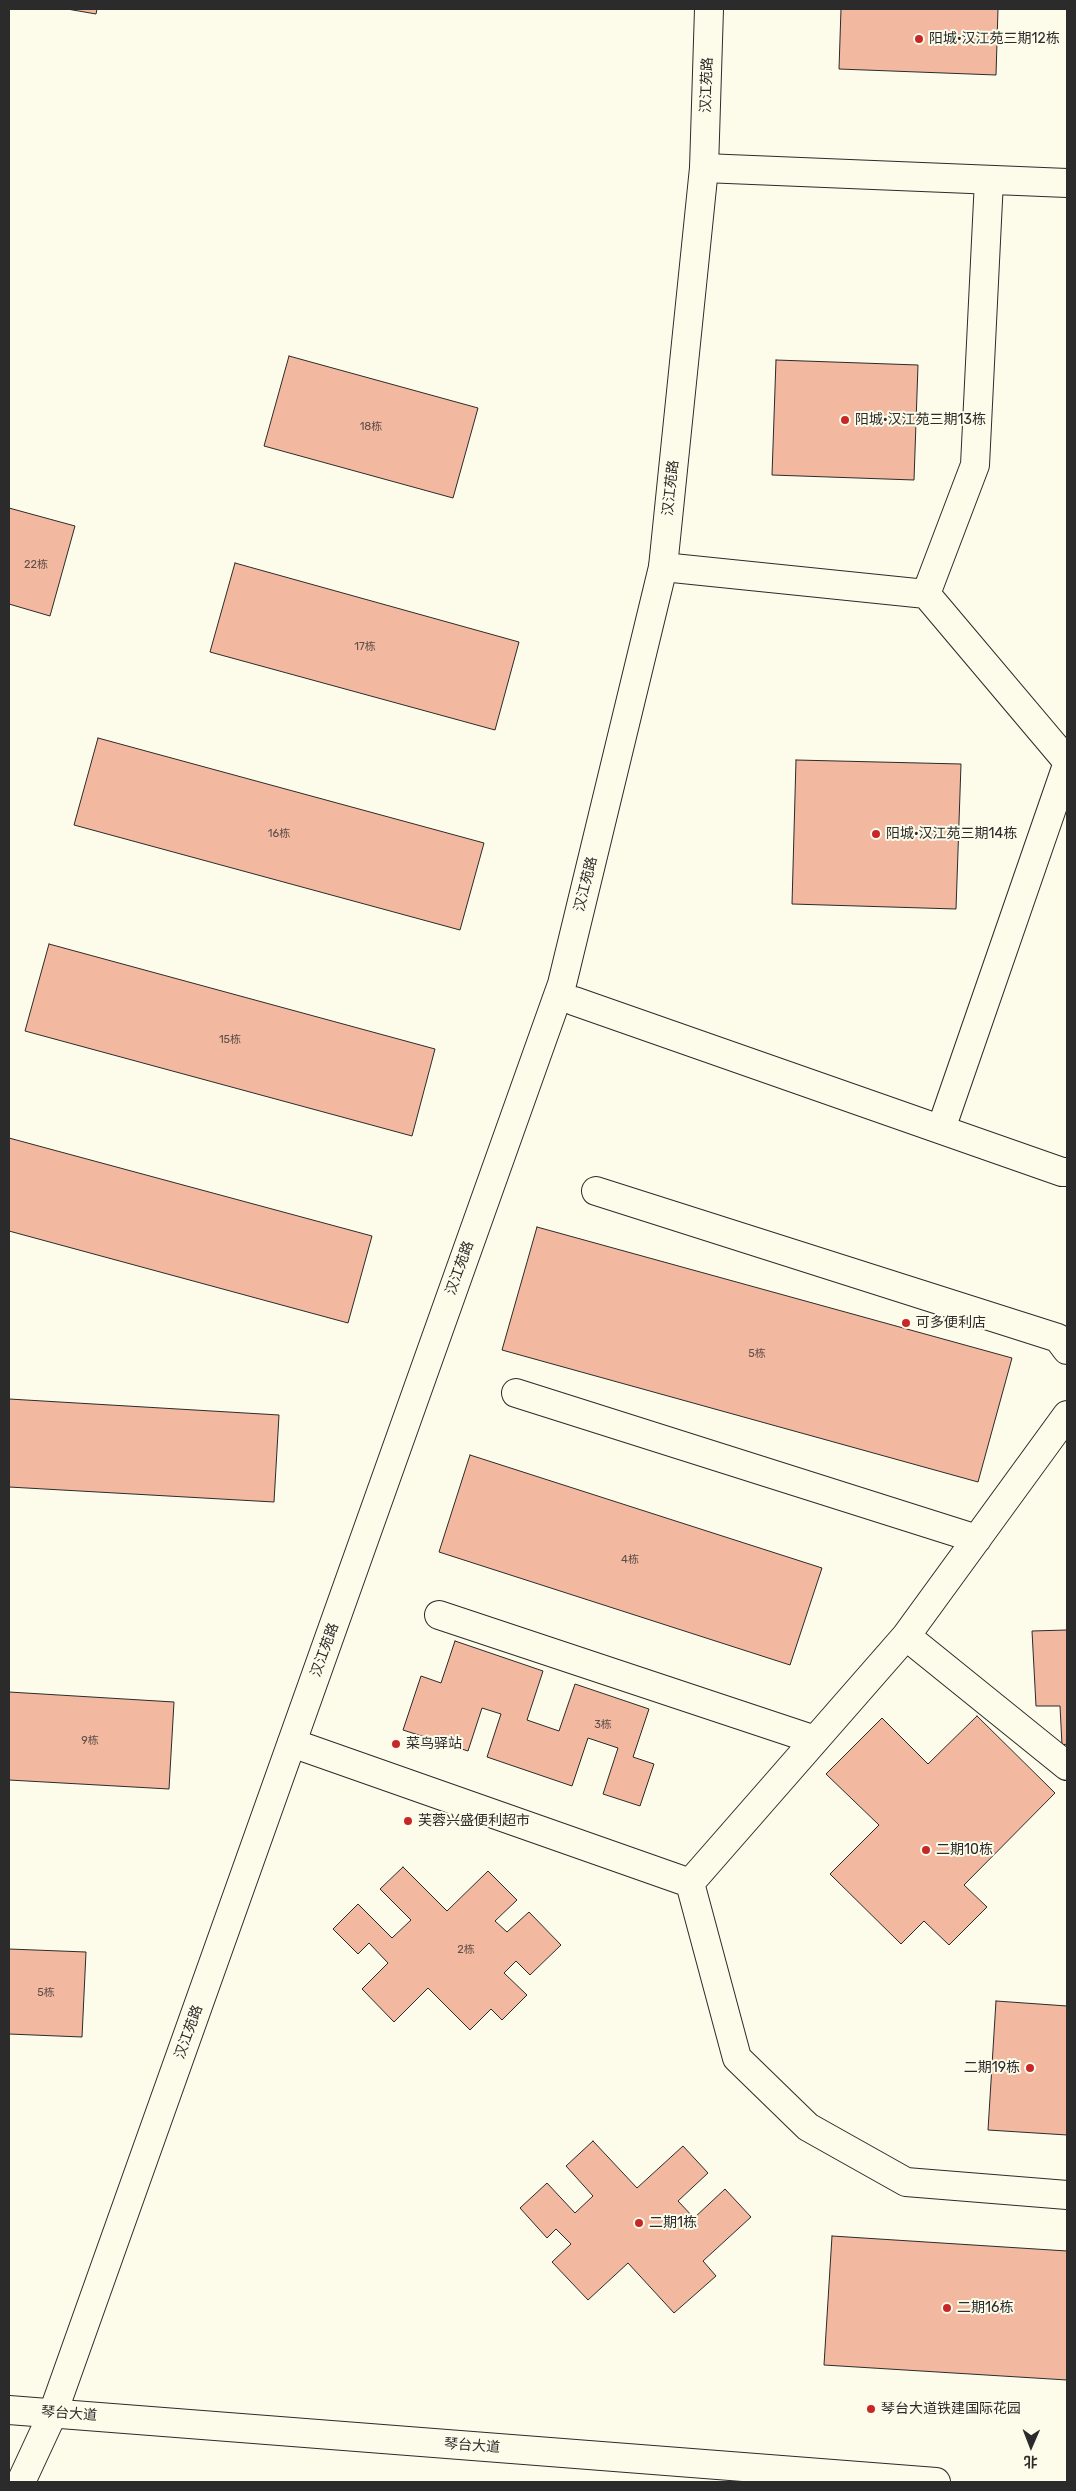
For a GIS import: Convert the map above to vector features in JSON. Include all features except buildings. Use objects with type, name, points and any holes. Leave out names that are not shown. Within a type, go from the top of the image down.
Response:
[{"type":"street","name":"汉江苑路","points":[[21,2482],[53,2413],[562,984],[663,566],[704,168],[709,9]]},
{"type":"street","points":[[704,168],[1067,184]]},
{"type":"street","points":[[926,594],[975,465],[989,180]]},
{"type":"street","points":[[663,566],[926,594],[1067,763],[942,1129]]},
{"type":"street","points":[[574,1001],[1062,1172],[1067,1172]]},
{"type":"street","points":[[596,1191],[1058,1338],[1067,1350]]},
{"type":"street","points":[[516,1393],[977,1539]]},
{"type":"street","points":[[690,1883],[906,1636],[1067,1415]]},
{"type":"street","points":[[439,1616],[815,1740]]},
{"type":"street","points":[[906,1636],[1067,1766]]},
{"type":"street","points":[[292,1743],[690,1883]]},
{"type":"street","points":[[690,1883],[737,2058],[808,2127],[906,2182],[1067,2195]]},
{"type":"street","name":"琴台大道","points":[[9,2410],[936,2482]]},
{"type":"place","name":"阳城·汉江苑三期12栋","points":[[919,39]]},
{"type":"place","name":"阳城·汉江苑三期13栋","points":[[845,420]]},
{"type":"place","name":"阳城·汉江苑三期14栋","points":[[876,834]]},
{"type":"place","name":"可多便利店","points":[[906,1323]]},
{"type":"place","name":"菜鸟驿站","points":[[396,1744]]},
{"type":"place","name":"芙蓉兴盛便利超市","points":[[408,1821]]},
{"type":"place","name":"二期10栋","points":[[926,1850]]},
{"type":"place","name":"二期19栋","points":[[1030,2068]]},
{"type":"place","name":"二期1栋","points":[[639,2223]]},
{"type":"place","name":"二期16栋","points":[[947,2308]]},
{"type":"place","name":"琴台大道铁建国际花园","points":[[871,2409]]}]
